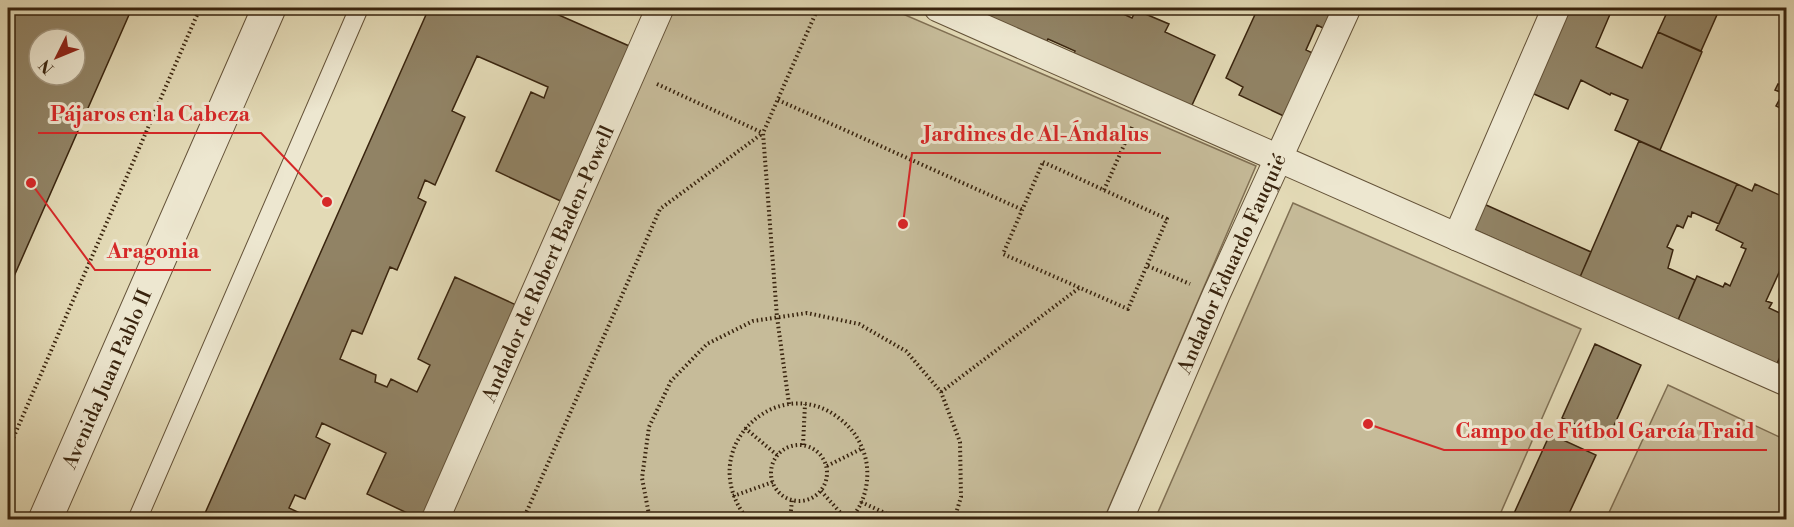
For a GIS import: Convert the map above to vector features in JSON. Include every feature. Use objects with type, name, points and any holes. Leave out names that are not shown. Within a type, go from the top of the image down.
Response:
[{"type":"street","name":"Avenida Juan Pablo II","points":[[45,519],[269,8]]},
{"type":"street","name":"Andador de Robert Baden-Powell","points":[[435,519],[660,8]]},
{"type":"street","points":[[938,8],[1786,382]]},
{"type":"street","name":"Andador Eduardo Fauquié","points":[[1119,519],[1216,295],[1347,8]]},
{"type":"street","points":[[1457,237],[1556,8]]},
{"type":"lane","points":[[136,519],[359,8]]},
{"type":"path","points":[[8,450],[200,8]]},
{"type":"path","points":[[789,404],[777,317],[763,133],[818,8]]},
{"type":"path","points":[[651,81],[763,133]]},
{"type":"path","points":[[1104,190],[1144,99]]},
{"type":"path","points":[[777,100],[1023,210]]},
{"type":"path","points":[[523,519],[660,209],[763,133]]},
{"type":"path","points":[[1043,162],[1167,219],[1128,309],[1003,254],[1023,210],[1043,162]]},
{"type":"path","points":[[1147,266],[1216,295]]},
{"type":"path","points":[[941,392],[1080,288]]},
{"type":"path","points":[[650,519],[642,478],[649,427],[671,381],[707,344],[753,321],[807,313],[860,324],[906,351],[941,392],[960,442],[961,497],[954,519]]},
{"type":"path","points":[[748,519],[730,489],[729,467],[734,446],[745,428],[763,413],[789,404],[805,404],[832,412],[851,427],[863,448],[868,471],[861,502],[848,519],[820,491]]},
{"type":"path","points":[[803,445],[805,404]]},
{"type":"path","points":[[745,428],[777,455]]},
{"type":"path","points":[[803,445],[816,450],[823,458],[827,466],[825,484],[820,491],[805,501],[792,500],[780,494],[773,482],[771,468],[777,455],[789,446],[803,445]]},
{"type":"path","points":[[827,466],[863,448]]},
{"type":"path","points":[[733,496],[773,482]]},
{"type":"path","points":[[790,519],[792,500]]},
{"type":"path","points":[[861,502],[900,519]]},
{"type":"path","points":[[737,519],[744,515]]},
{"type":"shaded area","points":[[670,8],[889,8],[1256,166],[1104,519],[447,520]]},
{"type":"shaded area","points":[[1293,203],[1581,329],[1498,519],[1155,519]]},
{"type":"shaded area","points":[[1668,385],[1786,440],[1786,507],[1781,519],[1606,519]]},
{"type":"building","points":[[8,8],[132,8],[8,290]]},
{"type":"building","points":[[429,8],[543,8],[636,49],[567,204],[496,171],[531,92],[544,98],[548,87],[477,56],[452,111],[465,117],[435,185],[425,180],[418,198],[426,202],[397,270],[390,267],[362,334],[352,330],[340,359],[376,375],[375,382],[387,387],[391,379],[417,392],[430,365],[418,359],[455,277],[525,309],[422,520],[367,494],[386,453],[322,423],[316,437],[330,444],[305,499],[295,495],[289,508],[304,515],[302,520],[202,520]]},
{"type":"building","points":[[946,8],[1082,8],[1090,11],[1092,8],[1110,8],[1132,18],[1136,10],[1169,24],[1165,32],[1215,55],[1187,116],[1069,62],[1075,51],[1048,39],[1042,51]]},
{"type":"building","points":[[1258,8],[1340,8],[1329,31],[1317,25],[1306,50],[1319,56],[1290,119],[1239,95],[1243,87],[1226,78]]},
{"type":"building","points":[[1561,8],[1602,8],[1611,12],[1596,47],[1642,68],[1658,32],[1702,52],[1660,150],[1615,130],[1628,100],[1611,93],[1610,95],[1581,80],[1568,109],[1525,90]]},
{"type":"building","points":[[1669,8],[1720,8],[1701,51],[1658,32]]},
{"type":"building","points":[[1778,84],[1786,87],[1786,111],[1776,106],[1783,93],[1775,90]]},
{"type":"building","points":[[1639,141],[1737,184],[1719,224],[1692,212],[1683,228],[1677,225],[1667,247],[1673,250],[1668,268],[1695,280],[1678,320],[1580,277]]},
{"type":"building","points":[[1737,184],[1752,191],[1755,184],[1786,198],[1786,268],[1782,266],[1766,301],[1772,303],[1769,308],[1786,316],[1786,342],[1777,364],[1678,320],[1697,276],[1723,287],[1725,283],[1730,286],[1746,249],[1741,247],[1743,243],[1716,230]]},
{"type":"building","points":[[1475,200],[1591,252],[1580,277],[1464,225]]},
{"type":"building","points":[[1786,342],[1786,368],[1777,364]]},
{"type":"building","points":[[1595,344],[1641,365],[1608,439],[1562,418]]},
{"type":"building","points":[[1550,434],[1596,455],[1566,520],[1511,520]]},
{"type":"place","name":"Aragonia","points":[[31,183]]},
{"type":"place","name":"Pájaros en la Cabeza","points":[[327,202]]},
{"type":"place","name":"Jardines de Al-Ándalus","points":[[903,224]]},
{"type":"place","name":"Campo de Fútbol García Traid","points":[[1368,424]]}]
